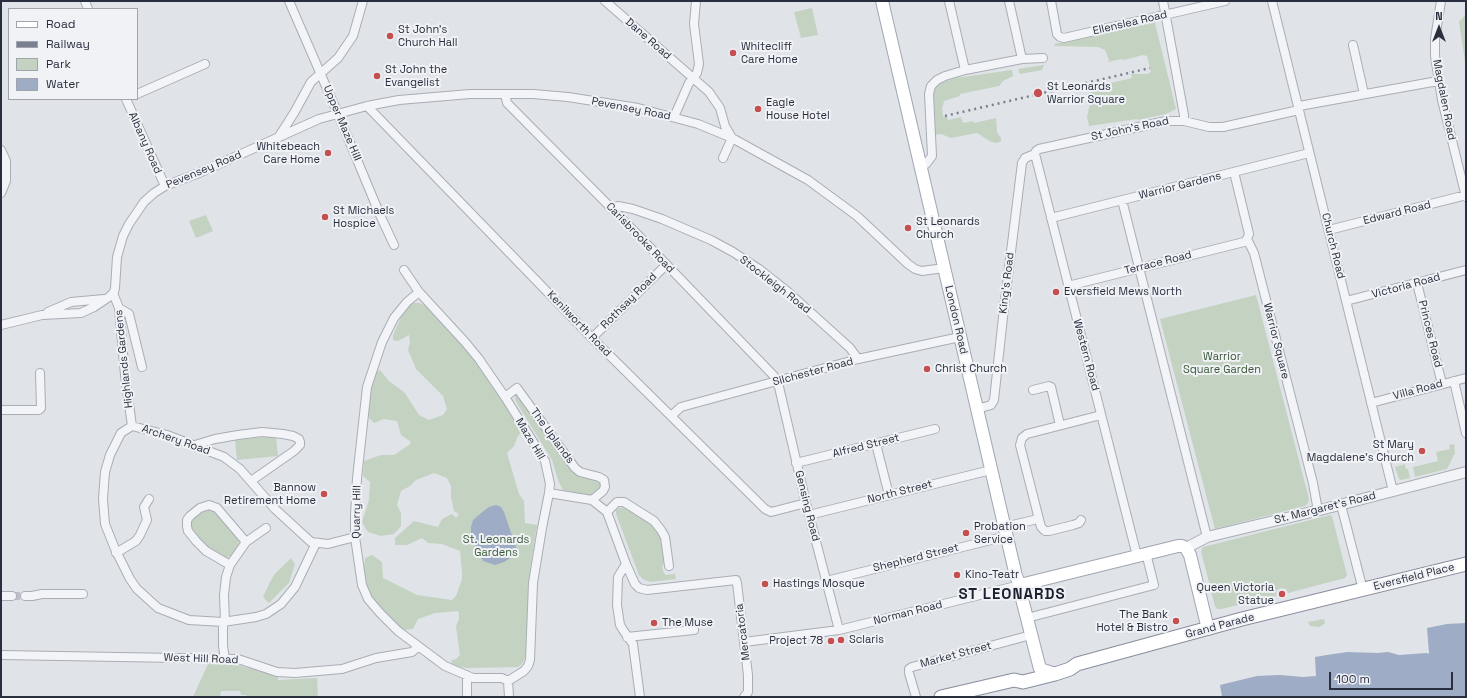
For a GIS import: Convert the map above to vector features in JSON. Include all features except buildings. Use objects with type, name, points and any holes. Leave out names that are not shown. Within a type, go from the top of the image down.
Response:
[{"type":"highway","name":"Eversfield Place","points":[[1363,590],[1466,564]]},
{"type":"highway","name":"Grand Parade","points":[[1014,680],[1023,682],[1055,674],[1070,669],[1077,664],[1363,590]]},
{"type":"highway","name":"Grand Parade","points":[[941,697],[1014,680],[1022,674],[1068,662],[1077,664]]},
{"type":"main road","name":"London Road","points":[[882,1],[1016,576],[1020,585],[1020,592],[1040,669]]},
{"type":"main road","name":"Norman Road","points":[[1020,585],[1142,554],[1178,546],[1186,548]]},
{"type":"main road","points":[[1186,548],[1190,555],[1208,629]]},
{"type":"main road","points":[[1040,669],[1055,674]]},
{"type":"street","name":"Upper Maze Hill","points":[[290,1],[394,245]]},
{"type":"street","points":[[278,138],[311,82],[338,58],[353,36],[363,1]]},
{"type":"street","name":"Dane Road","points":[[605,1],[709,92],[720,108],[725,126],[732,138]]},
{"type":"street","points":[[674,117],[693,77],[697,73],[699,64],[694,24],[696,1]]},
{"type":"street","points":[[949,1],[964,70]]},
{"type":"street","points":[[1008,1],[1022,59]]},
{"type":"street","name":"Ellenslea Road","points":[[1051,1],[1056,34],[1058,36],[1067,37],[1225,1]]},
{"type":"street","points":[[1163,1],[1184,121]]},
{"type":"street","name":"Church Road","points":[[1272,1],[1393,491]]},
{"type":"street","name":"Magdalen Road","points":[[1441,1],[1435,39],[1435,56],[1438,81],[1466,196]]},
{"type":"street","points":[[1353,45],[1364,94]]},
{"type":"street","points":[[920,166],[926,164],[932,156],[929,94],[931,86],[936,80],[964,70],[1022,59],[1043,58]]},
{"type":"street","points":[[138,94],[205,64]]},
{"type":"street","name":"St John's Road","points":[[1035,154],[1039,149],[1166,121],[1184,121],[1209,127],[1223,127],[1364,94],[1438,81]]},
{"type":"street","name":"Pevensey Road","points":[[112,293],[115,288],[117,257],[123,236],[129,224],[144,202],[165,186],[199,173],[319,119],[367,106],[399,100],[470,94],[533,94],[568,98],[638,108],[704,126],[732,138],[787,168],[832,197],[857,216],[915,269],[922,271],[944,268]]},
{"type":"street","name":"Carisbrooke Road","points":[[505,94],[507,103],[611,208],[774,376],[777,381]]},
{"type":"street","name":"Albany Road","points":[[126,100],[165,186]]},
{"type":"street","name":"Kenilworth Road","points":[[367,106],[592,338],[765,509],[771,512],[806,504]]},
{"type":"street","points":[[723,158],[732,138]]},
{"type":"street","points":[[1,150],[6,161],[6,182],[1,193]]},
{"type":"street","name":"Warrior Gardens","points":[[1051,218],[1309,153]]},
{"type":"street","name":"Western Road","points":[[1027,618],[1154,585],[1142,554],[1101,415],[1035,154]]},
{"type":"street","name":"King's Road","points":[[977,408],[991,405],[994,400],[1022,163],[1025,158],[1035,154]]},
{"type":"street","name":"Warrior Square","points":[[1234,172],[1250,234],[1247,239],[1254,253],[1313,483],[1318,511]]},
{"type":"street","name":"Edward Road","points":[[1329,230],[1466,196]]},
{"type":"street","points":[[1122,200],[1207,537]]},
{"type":"street","name":"Stockleigh Road","points":[[611,208],[618,206],[633,209],[662,219],[711,240],[733,252],[759,269],[788,292],[850,348],[858,359]]},
{"type":"street","name":"Terrace Road","points":[[1068,286],[1139,267],[1244,242],[1247,239]]},
{"type":"street","name":"Rothsay Road","points":[[592,338],[666,265]]},
{"type":"street","name":"Maze Hill","points":[[404,270],[419,292],[470,348],[505,397],[545,461],[550,484],[533,583],[530,660],[524,671],[508,681]]},
{"type":"street","name":"Victoria Road","points":[[1346,301],[1466,270]]},
{"type":"street","name":"Princes Road","points":[[1418,283],[1442,384]]},
{"type":"street","name":"Quarry Hill","points":[[419,292],[407,302],[394,318],[382,342],[367,387],[357,478],[355,536],[362,585],[368,599],[398,631],[445,666],[467,676],[502,678],[508,681]]},
{"type":"street","points":[[42,315],[81,313],[94,307],[112,293]]},
{"type":"street","name":"Highlands Gardens","points":[[112,293],[119,308],[125,375],[132,426]]},
{"type":"street","points":[[1,325],[42,315],[71,302],[106,299]]},
{"type":"street","points":[[119,308],[129,314],[142,367]]},
{"type":"street","name":"Silchester Road","points":[[671,416],[681,407],[858,359],[960,337]]},
{"type":"street","points":[[1,410],[39,410],[41,408],[40,373]]},
{"type":"street","name":"Villa Road","points":[[1371,403],[1466,378]]},
{"type":"street","name":"Gensing Road","points":[[777,381],[806,504],[839,630]]},
{"type":"street","points":[[1454,381],[1466,433]]},
{"type":"street","points":[[1033,390],[1049,386],[1051,387],[1060,425]]},
{"type":"street","name":"The Uplands","points":[[505,397],[517,388],[575,468],[580,472],[599,477],[604,480],[605,487],[603,491],[592,500]]},
{"type":"street","points":[[1081,520],[1079,523],[1050,531],[1045,531],[1041,527],[1020,445],[1022,438],[1027,434],[1101,415]]},
{"type":"street","name":"Archery Road","points":[[132,426],[167,435],[195,445],[224,457],[240,469],[275,509],[311,542],[316,544],[295,587],[281,604],[266,614],[224,622],[189,620],[158,608],[137,589],[116,553],[105,524],[103,512],[104,472],[110,455],[121,433],[132,426]]},
{"type":"street","name":"Alfred Street","points":[[796,463],[935,429]]},
{"type":"street","points":[[195,445],[232,436],[262,432],[283,434],[299,439],[300,446],[251,481]]},
{"type":"street","points":[[876,444],[889,495]]},
{"type":"street","name":"North Street","points":[[809,515],[991,470]]},
{"type":"street","name":"St. Margaret's Road","points":[[1186,548],[1207,537],[1318,511],[1466,472]]},
{"type":"street","points":[[549,493],[592,500],[607,512],[626,564],[618,577],[617,595],[620,625],[633,644],[640,697]]},
{"type":"street","points":[[116,553],[136,541],[140,535],[147,520],[144,508],[148,499]]},
{"type":"street","points":[[607,512],[617,502],[624,502],[654,521],[665,537],[669,566]]},
{"type":"street","points":[[230,565],[206,550],[196,541],[186,526],[187,520],[200,508],[209,505],[217,508],[246,542]]},
{"type":"street","points":[[1341,505],[1363,590]]},
{"type":"street","name":"Shepherd Street","points":[[826,580],[1006,531],[1038,519]]},
{"type":"street","points":[[225,659],[223,646],[226,577],[230,565],[246,542],[266,528]]},
{"type":"street","points":[[316,544],[328,544],[355,536]]},
{"type":"street","name":"Mercatoria","points":[[626,564],[635,584],[639,588],[647,590],[736,580],[738,583],[749,688],[744,697]]},
{"type":"street","name":"Norman Road","points":[[744,642],[839,630],[1020,585]]},
{"type":"street","points":[[25,596],[42,594],[83,594]]},
{"type":"street","points":[[1,596],[12,596]]},
{"type":"street","points":[[627,637],[694,630]]},
{"type":"street","name":"Market Street","points":[[916,697],[909,673],[909,669],[912,667],[1031,635]]},
{"type":"street","name":"West Hill Road","points":[[1,655],[238,659],[277,672],[295,673],[321,672],[342,669],[376,658],[412,652],[418,647]]},
{"type":"street","points":[[467,676],[467,697]]},
{"type":"street","points":[[508,681],[509,697]]},
{"type":"green space","points":[[812,8],[818,35],[801,38],[794,12]]},
{"type":"green space","points":[[1466,14],[1466,68],[1459,22]]},
{"type":"green space","points":[[1155,23],[1176,109],[1166,114],[1138,120],[1089,126],[1087,117],[1091,99],[1089,88],[1132,78],[1131,74],[1147,74],[1151,72],[1147,56],[1143,55],[1108,62],[1109,60],[1105,50],[1098,47],[1055,46],[1054,44]]},
{"type":"green space","points":[[1044,65],[1042,70],[1020,74],[1018,69]]},
{"type":"green space","points":[[1012,70],[1013,76],[1003,81],[999,86],[960,94],[960,96],[944,101],[942,106],[943,117],[947,116],[948,120],[961,117],[963,123],[973,121],[974,123],[996,118],[997,132],[1001,138],[1001,141],[997,143],[991,142],[977,133],[951,138],[941,134],[934,135],[932,110],[933,93],[936,87],[943,82],[956,78]]},
{"type":"green space","points":[[206,215],[213,231],[196,238],[189,221]]},
{"type":"green space","name":"Warrior Square Garden","points":[[1256,295],[1309,499],[1305,506],[1215,529],[1160,319]]},
{"type":"green space","name":"St. Leonards Gardens","points":[[413,303],[425,305],[469,353],[496,391],[521,433],[518,436],[514,446],[507,453],[519,494],[524,501],[525,523],[537,525],[530,570],[527,647],[525,658],[522,664],[518,667],[468,668],[458,667],[451,663],[452,660],[456,659],[460,655],[456,626],[459,619],[458,611],[435,613],[418,619],[413,629],[402,630],[386,616],[372,598],[363,578],[365,558],[372,555],[382,562],[383,578],[417,595],[452,600],[456,596],[462,579],[460,551],[442,544],[428,543],[422,538],[407,545],[395,545],[395,538],[414,521],[438,527],[442,519],[452,514],[456,518],[459,514],[454,511],[451,497],[451,486],[447,478],[434,473],[416,480],[410,486],[401,491],[397,505],[401,513],[401,526],[394,534],[381,536],[368,532],[362,522],[369,500],[370,482],[363,476],[364,461],[381,455],[394,455],[411,442],[401,435],[397,421],[384,419],[374,423],[369,418],[369,400],[376,372],[380,370],[389,381],[405,393],[419,415],[429,420],[443,415],[447,409],[443,396],[416,369],[408,350],[410,342],[409,335],[398,341],[393,340],[393,335],[403,313],[409,305]]},
{"type":"green space","points":[[516,394],[519,394],[575,471],[600,479],[603,488],[595,495],[563,490],[558,480],[552,460],[518,405],[515,399]]},
{"type":"green space","points":[[276,436],[278,456],[237,460],[235,440]]},
{"type":"green space","points":[[1454,444],[1455,453],[1447,469],[1415,477],[1413,467],[1438,461],[1436,452],[1450,449],[1449,445]]},
{"type":"green space","points":[[1405,464],[1410,478],[1401,480],[1399,479],[1395,467]]},
{"type":"green space","points":[[624,507],[657,530],[662,537],[666,558],[662,567],[664,573],[666,575],[675,574],[676,579],[650,582],[643,579],[639,575],[616,514],[616,510]]},
{"type":"green space","points":[[206,509],[217,513],[239,539],[238,548],[234,554],[227,558],[218,556],[199,541],[190,530],[191,519]]},
{"type":"green space","points":[[1330,515],[1332,516],[1347,575],[1345,578],[1288,593],[1286,589],[1281,588],[1277,590],[1276,596],[1217,609],[1201,551],[1203,547]]},
{"type":"green space","points":[[291,558],[295,564],[289,583],[269,603],[263,597],[270,582],[274,575]]},
{"type":"green space","points":[[1324,619],[1325,623],[1320,627],[1310,626],[1308,622]]},
{"type":"green space","points":[[208,664],[237,665],[278,676],[278,680],[317,678],[318,697],[247,697],[246,695],[241,695],[240,691],[221,691],[220,697],[193,697]]},
{"type":"water","points":[[496,505],[501,507],[504,512],[517,550],[512,557],[495,565],[483,561],[471,533],[471,527],[473,520],[489,507]]},
{"type":"water","points":[[1466,623],[1466,697],[1222,697],[1220,685],[1257,676],[1316,676],[1315,657],[1347,652],[1388,652],[1399,655],[1428,654],[1427,628],[1447,624]]},
{"type":"tunnel","points":[[12,596],[25,596]]},
{"type":"railway","points":[[945,116],[1150,68]]},
{"type":"place","name":"St John's Church Hall","points":[[390,36]]},
{"type":"place","name":"Whitecliff Care Home","points":[[733,53]]},
{"type":"place","name":"St John the Evangelist","points":[[377,76]]},
{"type":"place","name":"St Leonards Warrior Square","points":[[1038,93]]},
{"type":"place","name":"Eagle House Hotel","points":[[758,109]]},
{"type":"place","name":"Whitebeach Care Home","points":[[328,153]]},
{"type":"place","name":"St Michaels Hospice","points":[[325,217]]},
{"type":"place","name":"St Leonards Church","points":[[908,228]]},
{"type":"place","name":"Eversfield Mews North","points":[[1056,292]]},
{"type":"place","name":"Christ Church","points":[[927,369]]},
{"type":"place","name":"St Mary Magdalene's Church","points":[[1422,451]]},
{"type":"place","name":"Bannow Retirement Home","points":[[324,494]]},
{"type":"place","name":"Probation Service","points":[[966,533]]},
{"type":"place","name":"Kino-Teatr","points":[[957,575]]},
{"type":"place","name":"Hastings Mosque","points":[[765,584]]},
{"type":"place","name":"Queen Victoria Statue","points":[[1282,594]]},
{"type":"place","name":"The Bank Hotel & Bistro","points":[[1176,621]]},
{"type":"place","name":"The Muse","points":[[654,623]]},
{"type":"place","name":"Sclaris","points":[[841,640]]},
{"type":"place","name":"Project 78","points":[[831,641]]},
{"type":"district","name":"ST LEONARDS","points":[[1012,595]]}]
